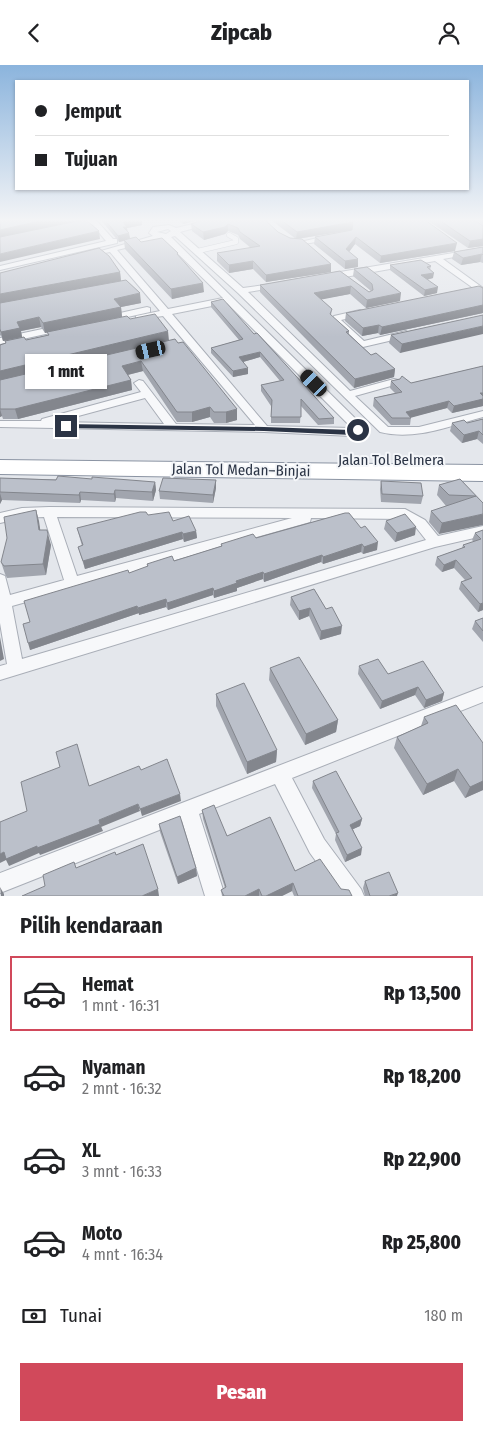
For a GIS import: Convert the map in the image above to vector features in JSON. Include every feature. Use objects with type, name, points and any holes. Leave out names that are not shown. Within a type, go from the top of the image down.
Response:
[{"type":"highway","name":"Jalan Tol Belmera","points":[[0,455],[483,461]]},
{"type":"highway","name":"Jalan Tol Medan–Binjai","points":[[0,467],[483,473]]},
{"type":"street","points":[[0,268],[45,259]]},
{"type":"street","points":[[0,276],[62,259]]},
{"type":"street","points":[[120,259],[134,283],[164,310],[184,342],[264,429]]},
{"type":"street","points":[[0,424],[264,429],[352,433],[358,429],[190,259]]},
{"type":"street","points":[[206,259],[384,430],[392,433],[410,432],[483,414]]},
{"type":"street","points":[[315,279],[340,271],[434,259]]},
{"type":"street","points":[[441,259],[482,288]]},
{"type":"street","points":[[340,271],[355,285]]},
{"type":"street","points":[[241,291],[287,283]]},
{"type":"street","points":[[460,292],[482,288]]},
{"type":"street","points":[[96,324],[226,296]]},
{"type":"street","points":[[369,311],[341,316],[336,321],[359,343],[363,344],[415,333]]},
{"type":"street","points":[[0,341],[67,330],[0,347]]},
{"type":"street","points":[[348,395],[394,382]]},
{"type":"street","points":[[139,383],[173,428]]},
{"type":"street","points":[[31,425],[147,394]]},
{"type":"street","points":[[49,512],[72,582]]},
{"type":"street","points":[[0,518],[22,513],[49,512],[405,515],[420,523],[436,542]]},
{"type":"street","points":[[16,669],[2,590],[72,582],[322,514]]},
{"type":"street","points":[[0,673],[436,542],[483,531]]},
{"type":"street","points":[[0,883],[483,694]]},
{"type":"street","points":[[280,774],[317,846],[354,896]]},
{"type":"street","points":[[188,809],[215,896]]},
{"type":"building","points":[[56,259],[111,259],[120,272],[0,294],[0,273]]},
{"type":"building","points":[[142,259],[181,259],[203,283],[171,289]]},
{"type":"building","points":[[223,259],[325,259],[331,264],[266,275],[253,261],[229,265]]},
{"type":"building","points":[[342,259],[358,259],[345,261]]},
{"type":"building","points":[[421,260],[431,266],[427,267],[434,273],[421,275],[438,287],[425,290],[390,265]]},
{"type":"building","points":[[367,267],[401,293],[367,300],[351,286],[314,293],[332,309],[330,314],[349,331],[346,332],[371,355],[376,353],[395,369],[355,379],[260,285],[340,271],[369,292],[373,290],[372,284],[354,269]]},
{"type":"building","points":[[126,280],[140,293],[114,299],[121,307],[43,323],[39,317],[17,322],[20,328],[1,332],[0,303]]},
{"type":"building","points":[[479,286],[483,288],[483,305],[382,327],[379,325],[363,328],[346,313]]},
{"type":"building","points":[[223,299],[254,334],[257,333],[334,418],[319,419],[301,399],[301,417],[271,417],[272,400],[261,385],[284,380],[260,352],[239,357],[248,368],[233,371],[211,348],[243,339],[211,302]]},
{"type":"building","points":[[155,314],[168,331],[0,371],[0,345],[6,343],[5,341],[24,337],[26,340],[49,335],[47,332],[127,316],[130,319]]},
{"type":"building","points":[[483,315],[483,326],[402,344],[391,335]]},
{"type":"building","points":[[175,339],[178,343],[183,342],[237,409],[226,412],[214,412],[210,407],[192,412],[177,412],[141,361],[122,366],[131,380],[15,409],[0,409],[0,380]]},
{"type":"building","points":[[483,366],[483,393],[480,393],[483,399],[454,406],[449,401],[406,412],[411,418],[392,418],[374,398],[402,392],[391,381],[400,379],[402,376],[411,383]]},
{"type":"building","points":[[483,419],[483,435],[479,431],[464,435],[452,423],[464,420],[467,423]]},
{"type":"building","points":[[58,476],[155,482],[152,492],[115,490],[114,494],[80,492],[79,495],[0,492],[0,478],[56,480]]},
{"type":"building","points":[[163,478],[216,480],[213,495],[159,491]]},
{"type":"building","points":[[460,479],[483,503],[483,514],[442,523],[431,511],[476,496],[449,495],[439,485]]},
{"type":"building","points":[[381,481],[421,483],[423,496],[382,494]]},
{"type":"building","points":[[36,510],[39,530],[47,530],[48,534],[43,564],[4,566],[1,562],[7,538],[4,517]]},
{"type":"building","points":[[146,512],[148,515],[169,512],[173,521],[189,516],[196,531],[183,534],[182,532],[83,561],[78,547],[83,545],[77,528]]},
{"type":"building","points":[[349,513],[361,528],[365,526],[378,542],[364,547],[362,544],[323,557],[322,555],[264,574],[263,572],[214,591],[213,588],[167,603],[166,599],[138,608],[137,606],[28,643],[23,624],[30,622],[24,601],[128,570],[129,573],[148,566],[147,564],[172,556],[174,561],[253,534],[256,538]]},
{"type":"building","points":[[405,514],[416,527],[397,533],[386,521]]},
{"type":"building","points":[[483,530],[483,603],[480,604],[461,582],[472,578],[456,560],[444,565],[437,557],[481,539],[475,533]]},
{"type":"building","points":[[314,589],[326,609],[332,607],[342,626],[321,631],[310,608],[299,611],[291,597]]},
{"type":"building","points":[[483,618],[483,631],[475,621]]},
{"type":"building","points":[[299,657],[338,720],[306,734],[270,668]]},
{"type":"building","points":[[378,659],[388,674],[423,661],[444,693],[426,700],[418,687],[382,701],[359,666]]},
{"type":"building","points":[[244,683],[277,750],[247,762],[216,694]]},
{"type":"building","points":[[456,705],[483,743],[483,781],[470,787],[458,769],[427,784],[397,737],[428,723],[424,717]]},
{"type":"building","points":[[77,744],[89,786],[139,766],[141,770],[167,759],[180,794],[140,809],[138,804],[99,820],[100,824],[6,859],[4,852],[0,854],[0,822],[27,811],[21,782],[60,767],[56,752]]},
{"type":"building","points":[[336,771],[362,819],[350,825],[362,848],[347,855],[336,833],[339,832],[313,781]]},
{"type":"building","points":[[214,805],[227,836],[270,817],[295,871],[320,859],[341,889],[349,890],[352,896],[298,896],[293,883],[266,896],[262,896],[259,889],[245,896],[224,896],[221,890],[226,887],[202,810]]},
{"type":"building","points":[[180,816],[196,868],[177,877],[159,824]]},
{"type":"building","points":[[143,844],[158,889],[142,896],[22,896],[45,886],[43,875],[74,862],[76,868],[115,852],[116,855]]},
{"type":"building","points":[[389,872],[398,893],[389,896],[370,896],[365,881]]},
{"type":"route","points":[[66,426],[264,429],[352,433],[358,430]]}]
